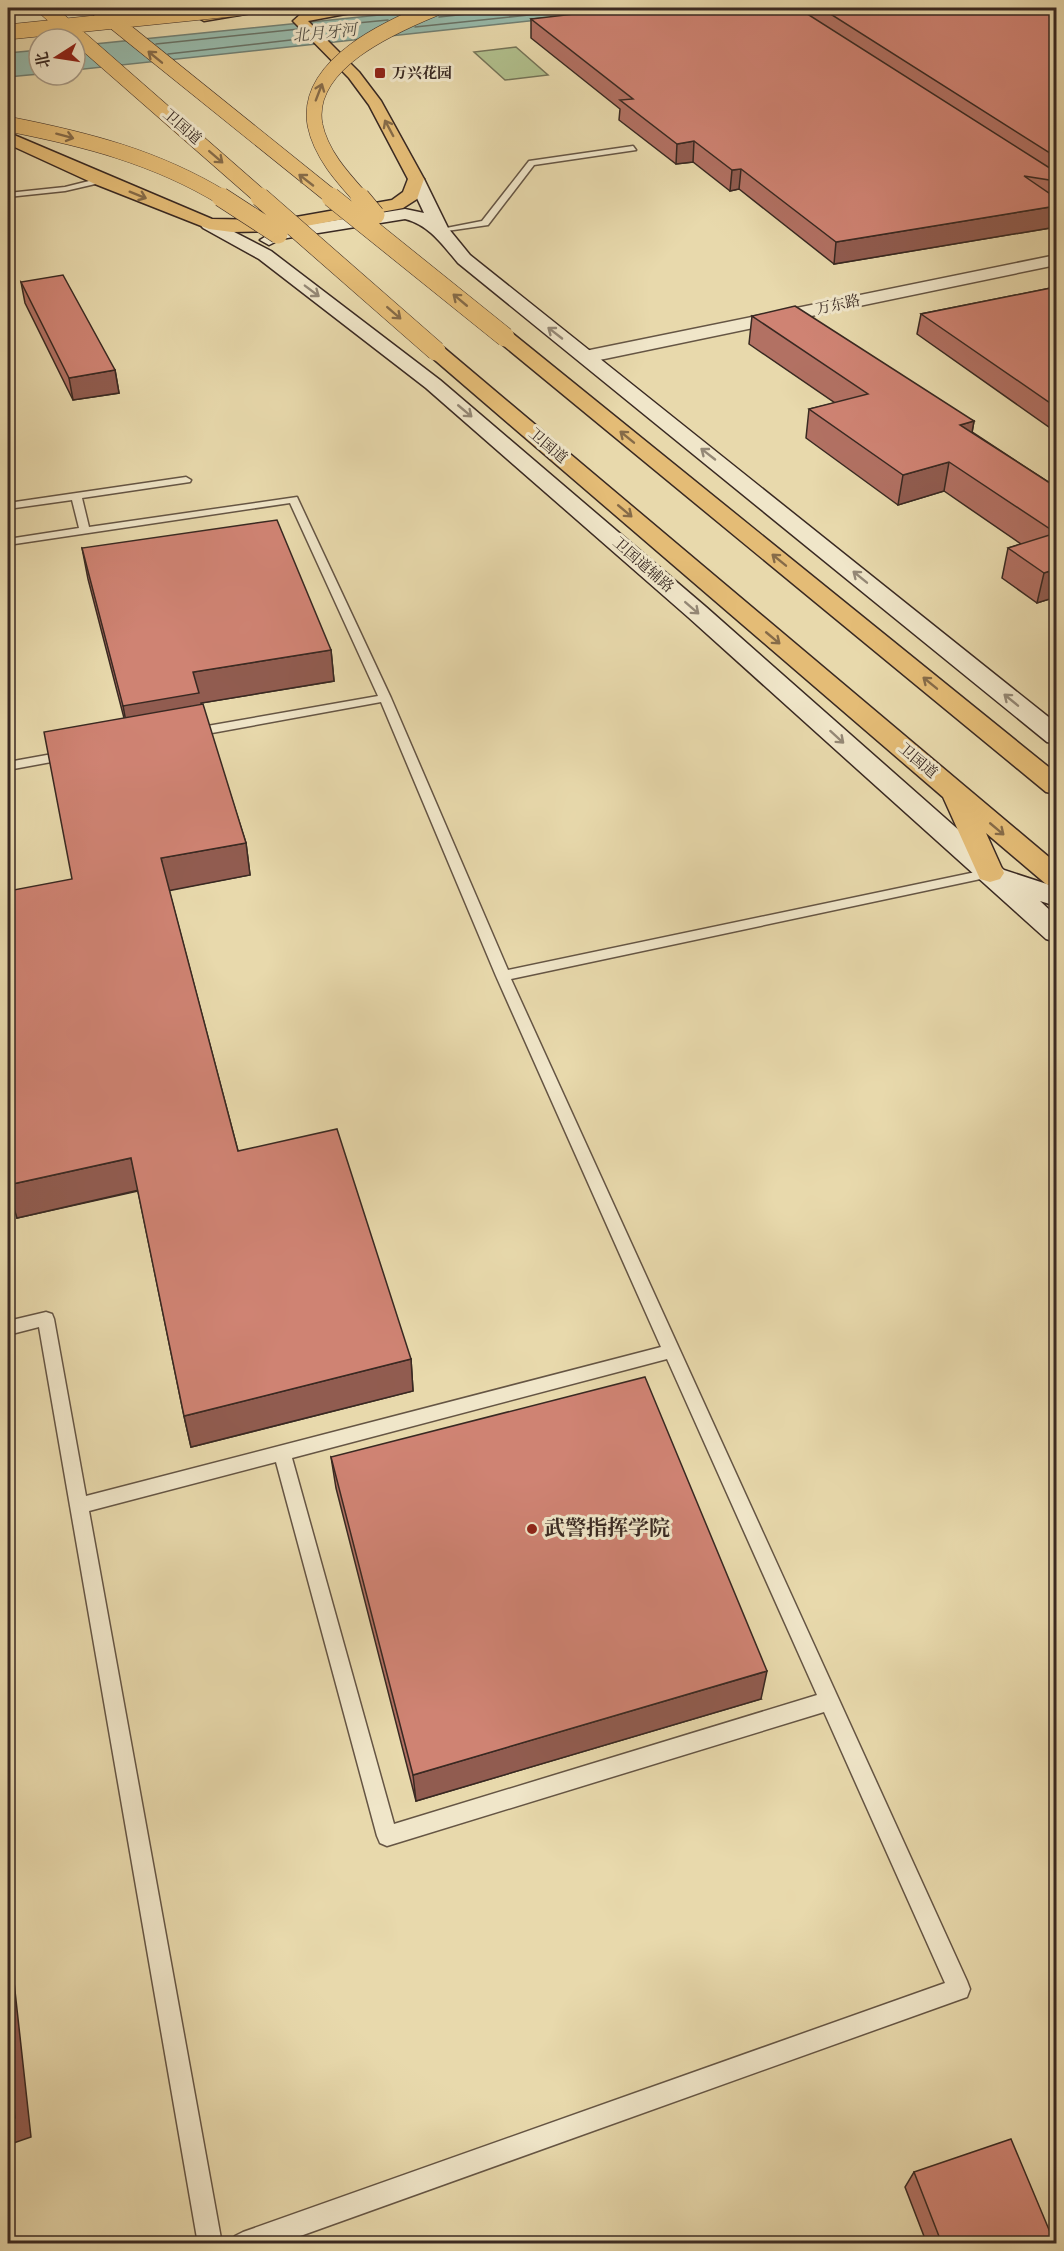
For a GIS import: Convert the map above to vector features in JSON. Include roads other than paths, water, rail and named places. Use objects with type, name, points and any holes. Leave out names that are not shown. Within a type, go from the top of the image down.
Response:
[{"type":"main road","name":"卫国道","points":[[41,8],[436,351],[1056,878]]},
{"type":"main road","points":[[97,8],[285,163],[401,250],[1056,786]]},
{"type":"main road","points":[[8,22],[155,8]]},
{"type":"main road","points":[[8,32],[242,8]]},
{"type":"main road","points":[[8,39],[196,19],[257,8]]},
{"type":"main road","points":[[356,8],[308,15],[300,21],[354,75],[376,104],[440,230],[464,259],[1056,736]]},
{"type":"main road","points":[[401,250],[322,148],[314,117],[315,103],[324,80],[350,54],[375,35],[436,8]]},
{"type":"main road","points":[[8,124],[110,148],[162,166],[218,195],[367,290]]},
{"type":"main road","points":[[8,138],[100,180],[209,224],[261,228],[397,204],[411,195],[416,179]]},
{"type":"main road","points":[[265,255],[267,242],[276,235],[405,214],[421,218],[440,230]]},
{"type":"main road","name":"卫国道辅路","points":[[209,224],[265,255],[433,384],[1056,933]]},
{"type":"main road","name":"万东路","points":[[585,357],[1056,260]]},
{"type":"main road","points":[[952,791],[990,873],[1056,897]]},
{"type":"lane","points":[[440,230],[485,223],[532,162],[633,147]]},
{"type":"lane","points":[[8,195],[64,189],[100,180]]},
{"type":"lane","points":[[8,506],[186,480]]},
{"type":"lane","points":[[76,496],[85,530]]},
{"type":"lane","points":[[8,542],[293,499],[385,698],[503,976],[959,1989],[243,2244]]},
{"type":"lane","points":[[182,734],[385,698]]},
{"type":"lane","points":[[8,766],[77,753]]},
{"type":"lane","points":[[503,976],[990,873]]},
{"type":"lane","points":[[8,1328],[46,1319],[210,2244]]},
{"type":"lane","points":[[79,1506],[672,1351]]},
{"type":"lane","points":[[282,1453],[387,1836],[830,1701]]},
{"type":"water","name":"北月牙河","points":[[448,8],[650,8],[87,69],[87,45]]},
{"type":"water","points":[[27,51],[27,75],[8,77],[8,53]]},
{"type":"place","name":"万兴花园","points":[[380,73]]},
{"type":"place","name":"武警指挥学院","points":[[532,1529]]}]
